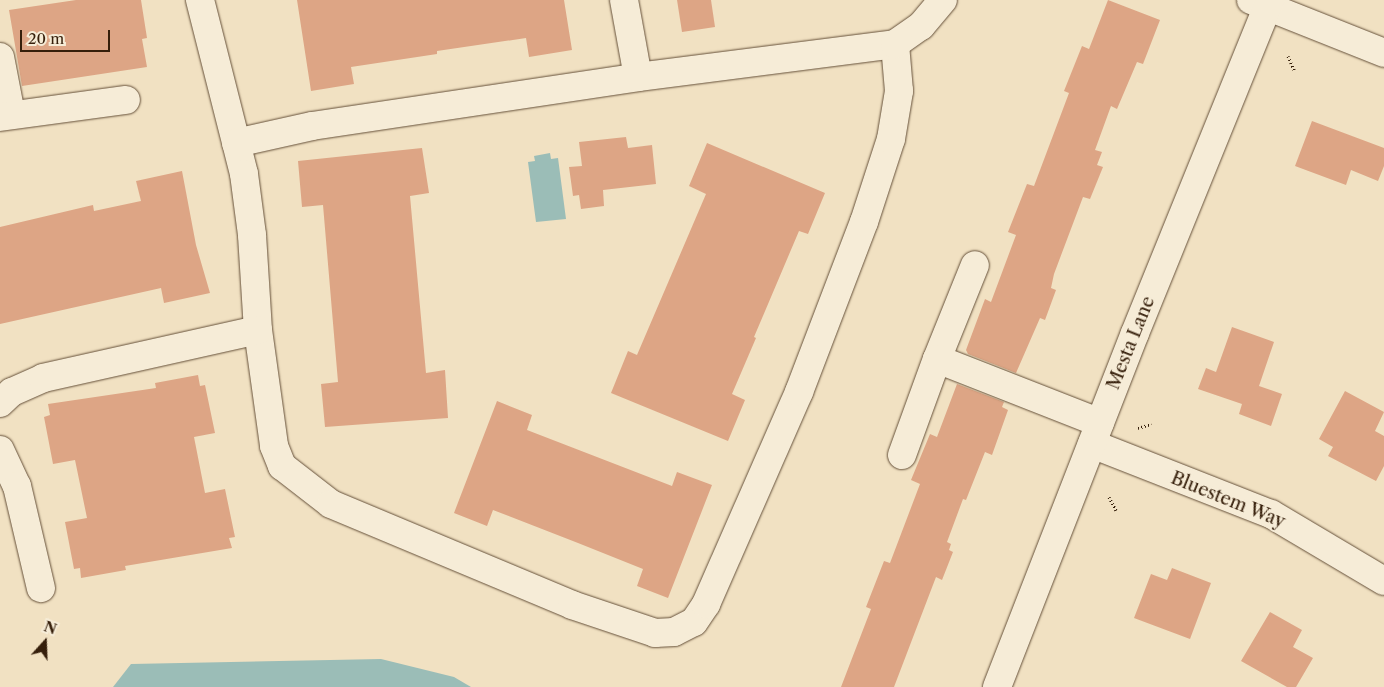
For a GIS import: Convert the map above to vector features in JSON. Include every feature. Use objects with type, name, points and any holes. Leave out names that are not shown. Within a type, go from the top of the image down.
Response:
[{"type":"street","points":[[200,0],[244,174],[252,235],[258,330],[274,446],[282,466],[311,491],[331,504],[572,605],[655,633],[674,632],[694,622],[706,604],[799,392],[864,222],[891,139],[899,91],[895,44]]},
{"type":"street","points":[[624,0],[638,76]]},
{"type":"street","points":[[236,143],[312,126],[638,76],[895,44],[921,26],[944,0]]},
{"type":"street","points":[[1262,2],[1384,53]]},
{"type":"street","name":"Mesta Lane","points":[[997,687],[1262,2]]},
{"type":"street","points":[[0,57],[6,115],[126,100]]},
{"type":"street","points":[[902,454],[937,359],[975,265]]},
{"type":"street","points":[[0,404],[12,392],[43,378],[258,330]]},
{"type":"street","name":"Bluestem Way","points":[[937,359],[1271,514],[1384,580]]},
{"type":"street","points":[[0,450],[17,486],[41,588]]},
{"type":"path","points":[[1288,56],[1295,72]]},
{"type":"path","points":[[1138,428],[1151,424]]},
{"type":"path","points":[[1109,496],[1116,510]]},
{"type":"water","points":[[550,153],[551,159],[558,158],[566,219],[536,222],[528,162],[535,161],[534,156]]},
{"type":"water","points":[[381,659],[454,677],[471,687],[113,687],[131,664]]},
{"type":"building","points":[[76,0],[141,0],[147,38],[142,39],[147,67],[22,86],[9,10]]},
{"type":"building","points":[[297,0],[564,0],[572,50],[529,57],[526,38],[437,51],[437,54],[351,67],[354,84],[311,91]]},
{"type":"building","points":[[677,0],[711,0],[715,27],[682,32]]},
{"type":"building","points":[[1108,0],[1160,20],[1143,64],[1137,62],[1117,109],[1111,106],[1095,150],[1102,152],[1097,165],[1103,167],[1090,199],[1083,197],[1054,274],[1051,288],[1056,290],[1045,320],[1040,318],[1016,373],[968,354],[966,350],[985,299],[991,302],[1016,235],[1008,232],[1027,184],[1034,186],[1069,93],[1064,91],[1082,46],[1089,49]]},
{"type":"building","points":[[1312,121],[1384,148],[1384,166],[1378,181],[1351,170],[1346,185],[1295,166]]},
{"type":"building","points":[[626,137],[628,148],[652,145],[656,184],[603,190],[604,206],[581,209],[579,195],[573,196],[569,167],[582,166],[579,142]]},
{"type":"building","points":[[707,143],[825,193],[808,234],[799,231],[754,337],[756,338],[732,394],[745,400],[728,441],[611,393],[628,351],[637,355],[706,194],[689,186]]},
{"type":"building","points":[[422,148],[429,193],[410,196],[426,373],[445,370],[448,418],[325,427],[321,384],[338,382],[323,205],[302,207],[298,161]]},
{"type":"building","points":[[182,171],[196,245],[210,293],[164,303],[161,288],[0,324],[0,227],[93,205],[94,211],[141,201],[136,181]]},
{"type":"building","points":[[1232,327],[1274,342],[1259,386],[1282,394],[1271,426],[1239,414],[1242,404],[1198,389],[1206,368],[1216,372]]},
{"type":"building","points":[[198,375],[200,386],[205,385],[215,433],[194,437],[205,493],[225,489],[235,537],[229,538],[232,548],[125,566],[126,570],[81,578],[80,568],[74,569],[65,522],[87,518],[75,460],[53,464],[44,417],[50,415],[48,404],[156,388],[155,383]]},
{"type":"building","points":[[957,384],[1004,402],[1002,407],[1008,410],[992,455],[985,452],[966,500],[963,499],[947,542],[951,544],[949,550],[953,552],[942,580],[936,577],[894,687],[841,687],[871,609],[866,607],[884,561],[890,563],[920,484],[911,480],[930,434],[937,437]]},
{"type":"building","points":[[1345,391],[1384,412],[1375,431],[1384,436],[1384,466],[1376,481],[1328,456],[1333,447],[1319,439]]},
{"type":"building","points":[[497,401],[532,415],[527,430],[672,486],[677,472],[712,485],[668,598],[637,586],[643,569],[578,543],[493,510],[487,526],[454,513]]},
{"type":"building","points":[[1172,568],[1211,583],[1190,639],[1134,618],[1151,574],[1167,580]]},
{"type":"building","points":[[1270,612],[1302,630],[1293,647],[1313,658],[1296,687],[1287,687],[1241,661]]}]
